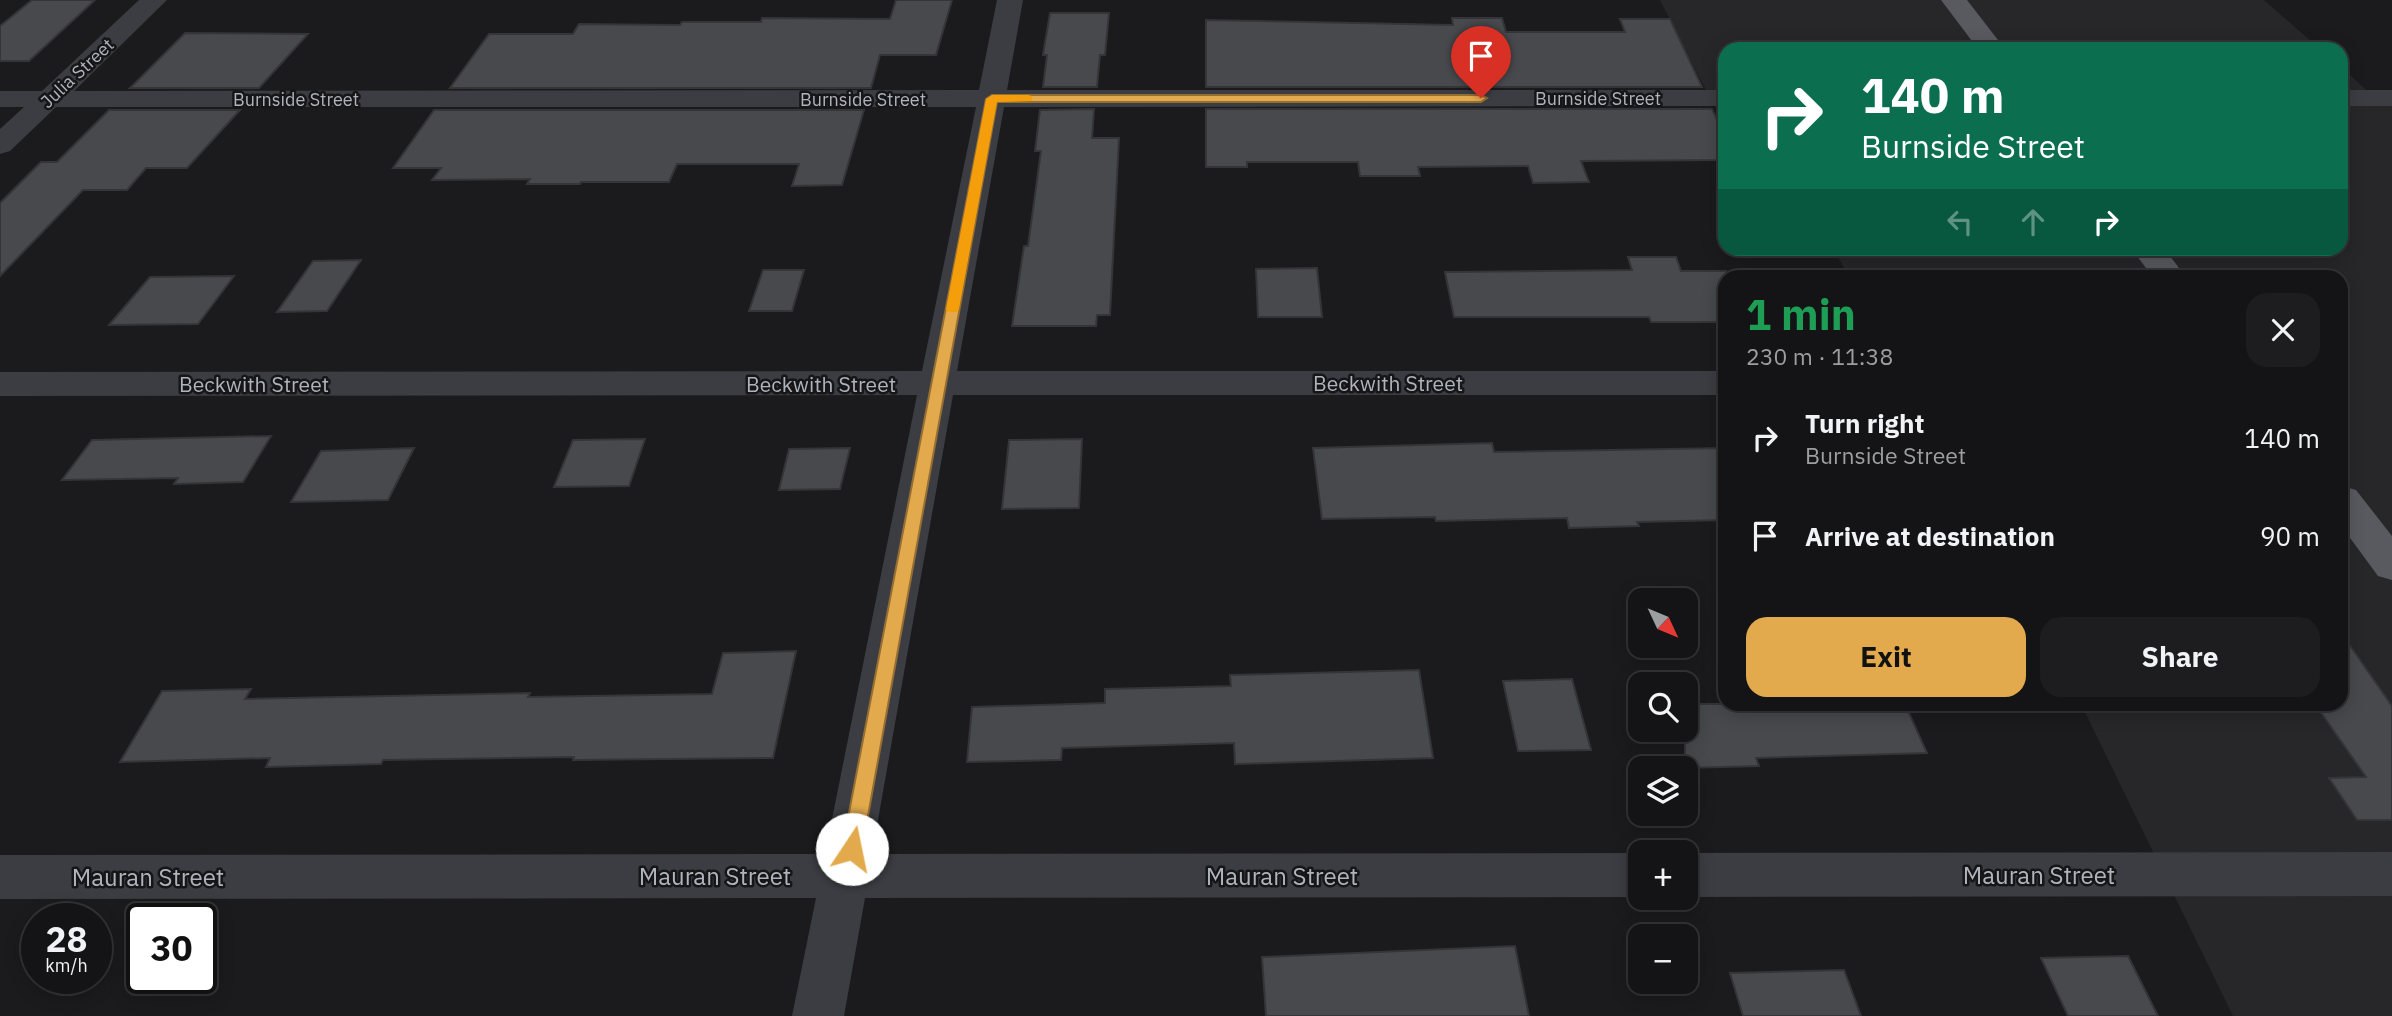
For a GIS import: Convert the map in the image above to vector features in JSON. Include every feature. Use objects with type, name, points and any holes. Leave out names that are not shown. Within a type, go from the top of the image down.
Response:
[{"type":"main road","points":[[1954,0],[1987,42]]},
{"type":"main road","points":[[2153,256],[2164,270]]},
{"type":"main road","points":[[2348,508],[2392,565]]},
{"type":"street","name":"Julia Street","points":[[0,145],[154,0]]},
{"type":"street","points":[[818,1016],[847,876],[1010,0]]},
{"type":"street","name":"Burnside Street","points":[[0,99],[1718,98]]},
{"type":"street","points":[[2348,98],[2392,98]]},
{"type":"street","name":"Beckwith Street","points":[[0,384],[1718,383]]},
{"type":"street","name":"Mauran Street","points":[[1698,875],[2392,874]]},
{"type":"street","name":"Mauran Street","points":[[0,877],[1628,875]]},
{"type":"shaded area","points":[[1660,0],[2264,0],[2312,42],[1718,42],[1718,97],[1709,96]]},
{"type":"shaded area","points":[[2348,73],[2373,96],[2392,96],[2392,1016],[2233,1016],[2084,711],[2348,711],[2348,270],[1845,270],[1837,256],[2348,256]]},
{"type":"building","points":[[32,0],[95,0],[29,61],[0,61],[0,26]]},
{"type":"building","points":[[896,0],[952,0],[936,55],[880,55],[871,88],[450,88],[489,34],[573,34],[579,24],[680,25],[682,22],[761,22],[762,18],[890,19]]},
{"type":"building","points":[[1050,13],[1109,13],[1105,55],[1100,55],[1097,87],[1043,87],[1047,55],[1043,55]]},
{"type":"building","points":[[1452,18],[1502,18],[1506,32],[1625,32],[1620,19],[1670,19],[1702,87],[1206,87],[1206,20],[1453,25]]},
{"type":"building","points":[[185,33],[308,34],[259,88],[130,88]]},
{"type":"building","points":[[1094,109],[1092,138],[1119,138],[1110,315],[1097,315],[1096,326],[1012,326],[1024,246],[1028,246],[1041,151],[1035,151],[1040,110]]},
{"type":"building","points":[[1206,109],[1712,109],[1718,122],[1718,160],[1581,161],[1589,182],[1533,183],[1528,166],[1418,167],[1420,176],[1360,176],[1358,162],[1247,162],[1247,167],[1206,167]]},
{"type":"building","points":[[109,110],[240,110],[187,168],[146,168],[127,190],[83,190],[0,276],[0,203],[41,162],[57,162]]},
{"type":"building","points":[[434,110],[864,110],[842,185],[792,186],[799,164],[677,164],[669,182],[580,184],[527,184],[530,179],[432,180],[441,168],[393,168]]},
{"type":"building","points":[[1628,257],[1676,257],[1681,271],[1718,271],[1718,322],[1651,322],[1649,317],[1454,317],[1445,272],[1632,270]]},
{"type":"building","points":[[361,260],[327,311],[277,312],[313,261]]},
{"type":"building","points":[[1317,268],[1322,317],[1258,317],[1256,269]]},
{"type":"building","points":[[763,270],[804,270],[792,311],[749,311]]},
{"type":"building","points":[[234,276],[198,324],[109,325],[150,277]]},
{"type":"building","points":[[271,436],[243,482],[174,484],[178,478],[62,480],[92,440]]},
{"type":"building","points":[[645,439],[629,486],[554,487],[573,440]]},
{"type":"building","points":[[1082,439],[1079,508],[1002,509],[1009,440]]},
{"type":"building","points":[[1492,443],[1494,452],[1718,448],[1718,520],[1637,522],[1639,526],[1569,528],[1567,518],[1436,521],[1435,517],[1322,519],[1313,448]]},
{"type":"building","points":[[414,448],[388,500],[291,502],[321,451]]},
{"type":"building","points":[[850,448],[840,489],[779,490],[789,449]]},
{"type":"building","points":[[2348,643],[2392,706],[2392,820],[2357,820],[2329,778],[2366,777],[2320,711],[2348,711]]},
{"type":"building","points":[[796,651],[773,758],[383,760],[381,764],[266,767],[270,758],[120,762],[162,691],[251,689],[245,699],[530,693],[528,697],[712,694],[723,653]]},
{"type":"building","points":[[1419,670],[1433,758],[1235,764],[1234,743],[1062,748],[1061,760],[967,762],[972,707],[1105,703],[1105,689],[1231,686],[1230,675]]},
{"type":"building","points":[[1572,679],[1591,750],[1518,751],[1503,681]]},
{"type":"building","points":[[1698,704],[1718,704],[1718,711],[1908,711],[1927,753],[1756,758],[1759,766],[1698,768],[1698,756],[1685,756],[1685,742],[1698,742]]},
{"type":"building","points":[[1515,946],[1529,1016],[1266,1016],[1262,957]]},
{"type":"building","points":[[2128,956],[2158,1016],[2068,1016],[2041,958]]},
{"type":"building","points":[[1844,970],[1861,1016],[1743,1016],[1730,973]]},
{"type":"slow traffic","points":[[952,309],[992,99],[1028,99]]},
{"type":"route","points":[[852,849],[992,99],[1481,98]]}]
